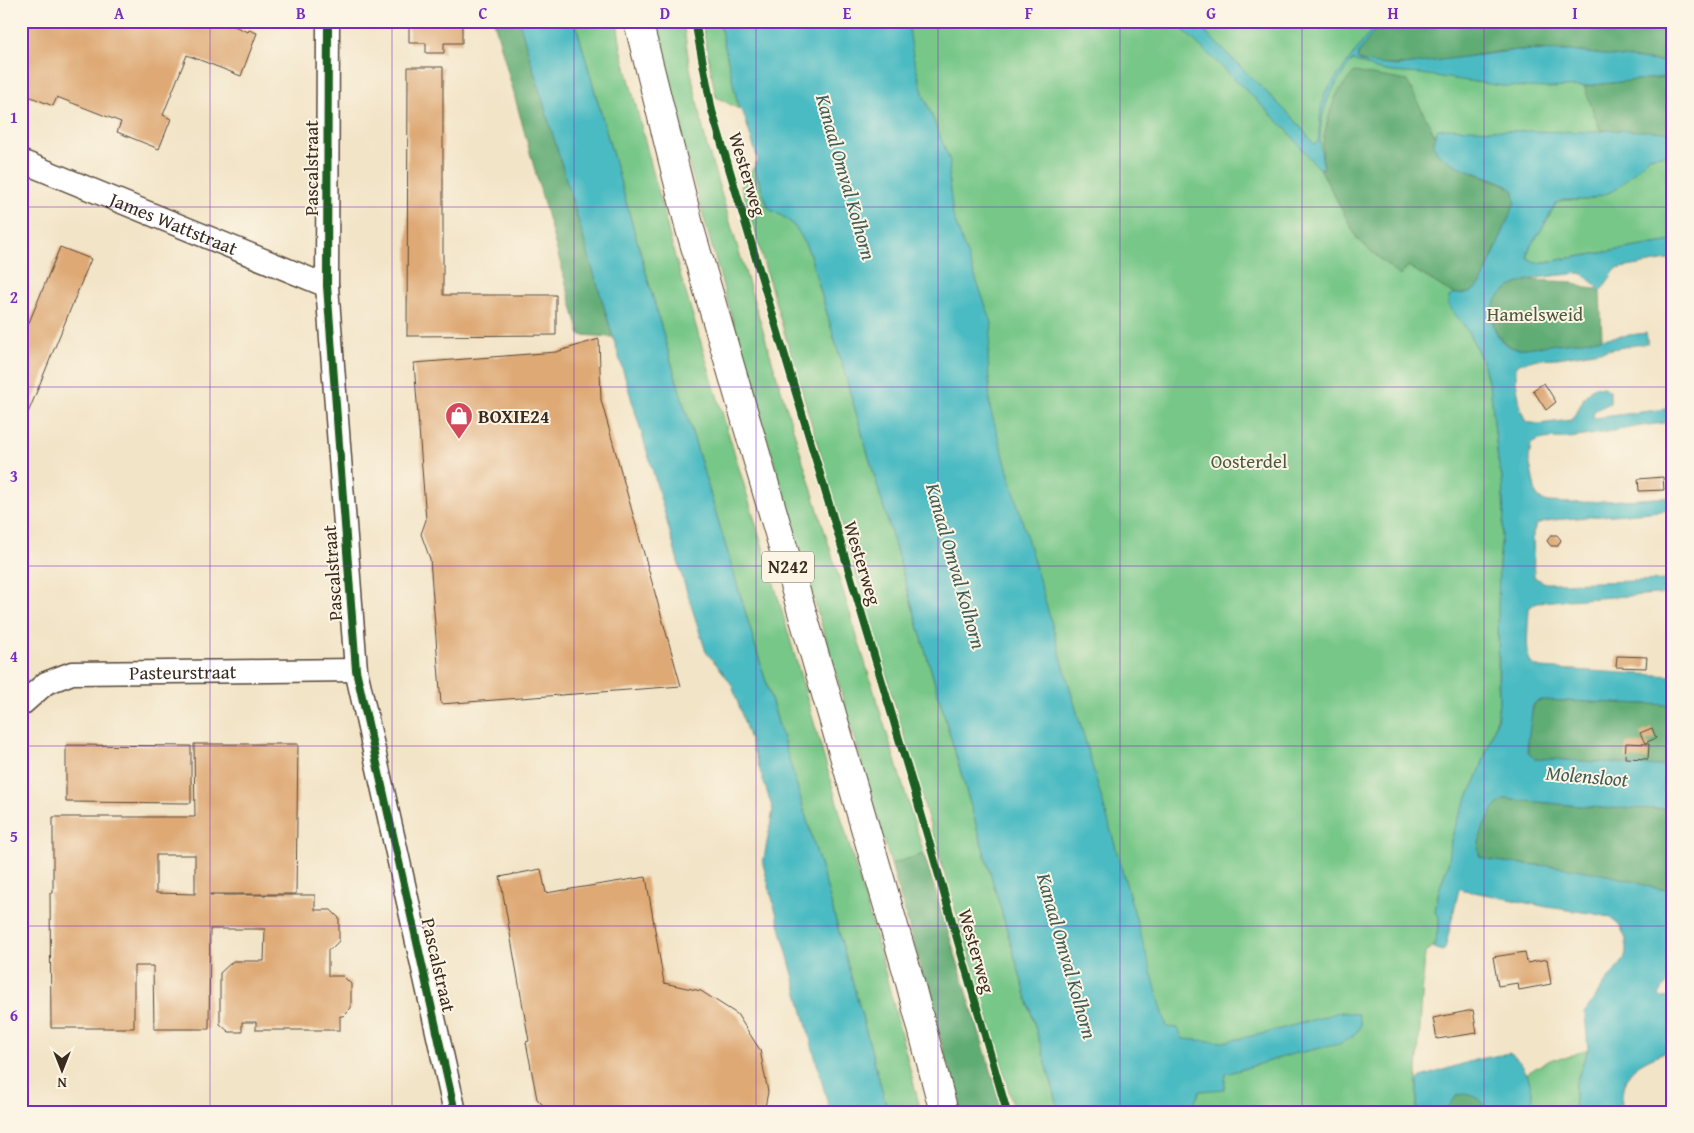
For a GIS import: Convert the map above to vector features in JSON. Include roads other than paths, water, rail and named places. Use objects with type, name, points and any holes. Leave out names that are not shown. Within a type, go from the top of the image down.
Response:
[{"type":"main road","name":"N242","points":[[638,21],[690,229],[907,971],[944,1112]]},
{"type":"street","name":"Pascalstraat","points":[[328,21],[328,286],[356,670],[455,1112]]},
{"type":"street","name":"James Wattstraat","points":[[21,161],[328,286]]},
{"type":"street","name":"Pasteurstraat","points":[[21,706],[46,682],[72,673],[356,670]]},
{"type":"water","points":[[519,21],[575,21],[670,358],[825,881],[888,1112],[830,1112],[763,864],[773,810],[732,685],[706,652]]},
{"type":"water","name":"Kanaal Omval Kolhorn","points":[[719,21],[908,21],[913,56],[924,96],[950,161],[949,181],[953,216],[992,323],[988,357],[990,408],[1167,1027],[1178,1028],[1183,1039],[1223,1042],[1266,1033],[1340,1012],[1358,1014],[1361,1025],[1354,1036],[1339,1044],[1293,1054],[1226,1074],[1224,1089],[1200,1091],[1195,1102],[1200,1112],[1060,1112],[810,255],[803,239],[790,222],[769,209],[754,167],[758,160],[743,112],[739,109]]},
{"type":"water","points":[[1174,21],[1194,21],[1295,120],[1314,144],[1318,142],[1321,108],[1325,93],[1378,21],[1381,21],[1358,54],[1357,59],[1362,62],[1396,66],[1517,50],[1570,51],[1673,62],[1673,76],[1584,86],[1549,88],[1502,86],[1421,74],[1392,72],[1375,69],[1353,60],[1330,94],[1323,114],[1320,136],[1324,169],[1316,166],[1286,129]]},
{"type":"water","name":"Molensloot","points":[[1438,129],[1522,131],[1593,132],[1610,130],[1673,132],[1673,154],[1649,157],[1618,188],[1587,200],[1564,200],[1556,203],[1531,245],[1528,258],[1536,263],[1546,262],[1673,241],[1673,259],[1616,269],[1600,292],[1597,289],[1598,287],[1581,273],[1536,278],[1521,282],[1508,289],[1498,298],[1493,310],[1494,327],[1498,335],[1503,342],[1518,349],[1646,333],[1648,343],[1558,358],[1537,359],[1519,364],[1516,368],[1516,381],[1521,410],[1526,422],[1539,424],[1571,420],[1575,417],[1584,398],[1592,389],[1597,387],[1603,387],[1610,391],[1610,403],[1594,411],[1593,417],[1595,418],[1673,408],[1673,422],[1569,438],[1545,439],[1531,444],[1529,459],[1536,494],[1540,499],[1548,502],[1573,503],[1673,497],[1673,510],[1552,520],[1536,525],[1533,533],[1534,577],[1545,583],[1673,580],[1673,593],[1537,602],[1529,608],[1528,653],[1532,664],[1540,668],[1673,676],[1673,705],[1541,700],[1533,705],[1527,748],[1528,753],[1534,758],[1673,767],[1673,809],[1602,808],[1506,799],[1490,815],[1479,843],[1480,857],[1500,862],[1568,868],[1630,880],[1655,888],[1673,888],[1673,978],[1659,995],[1662,998],[1673,997],[1673,1049],[1640,1064],[1627,1077],[1622,1098],[1622,1112],[1573,1112],[1575,1086],[1588,1049],[1585,1012],[1624,960],[1626,939],[1620,926],[1609,917],[1596,914],[1547,907],[1459,889],[1445,949],[1443,951],[1434,948],[1439,926],[1439,917],[1435,912],[1439,890],[1449,861],[1451,840],[1458,818],[1478,776],[1497,720],[1499,702],[1499,564],[1504,515],[1502,477],[1498,461],[1491,393],[1484,366],[1465,327],[1448,305],[1449,297],[1453,294],[1470,293],[1481,284],[1515,203],[1514,191],[1505,184],[1456,165],[1439,154],[1434,145],[1434,138]]},
{"type":"water","points":[[1509,1053],[1521,1064],[1529,1079],[1533,1096],[1531,1112],[1486,1112],[1483,1103],[1476,1097],[1462,1094],[1457,1095],[1445,1112],[1417,1112],[1417,1082],[1421,1077],[1475,1060]]},
{"type":"place","name":"BOXIE24","points":[[459,440]]},
{"type":"park label","name":"Hamelsweid","points":[[1535,314]]},
{"type":"park label","name":"Oosterdel","points":[[1249,461]]}]
